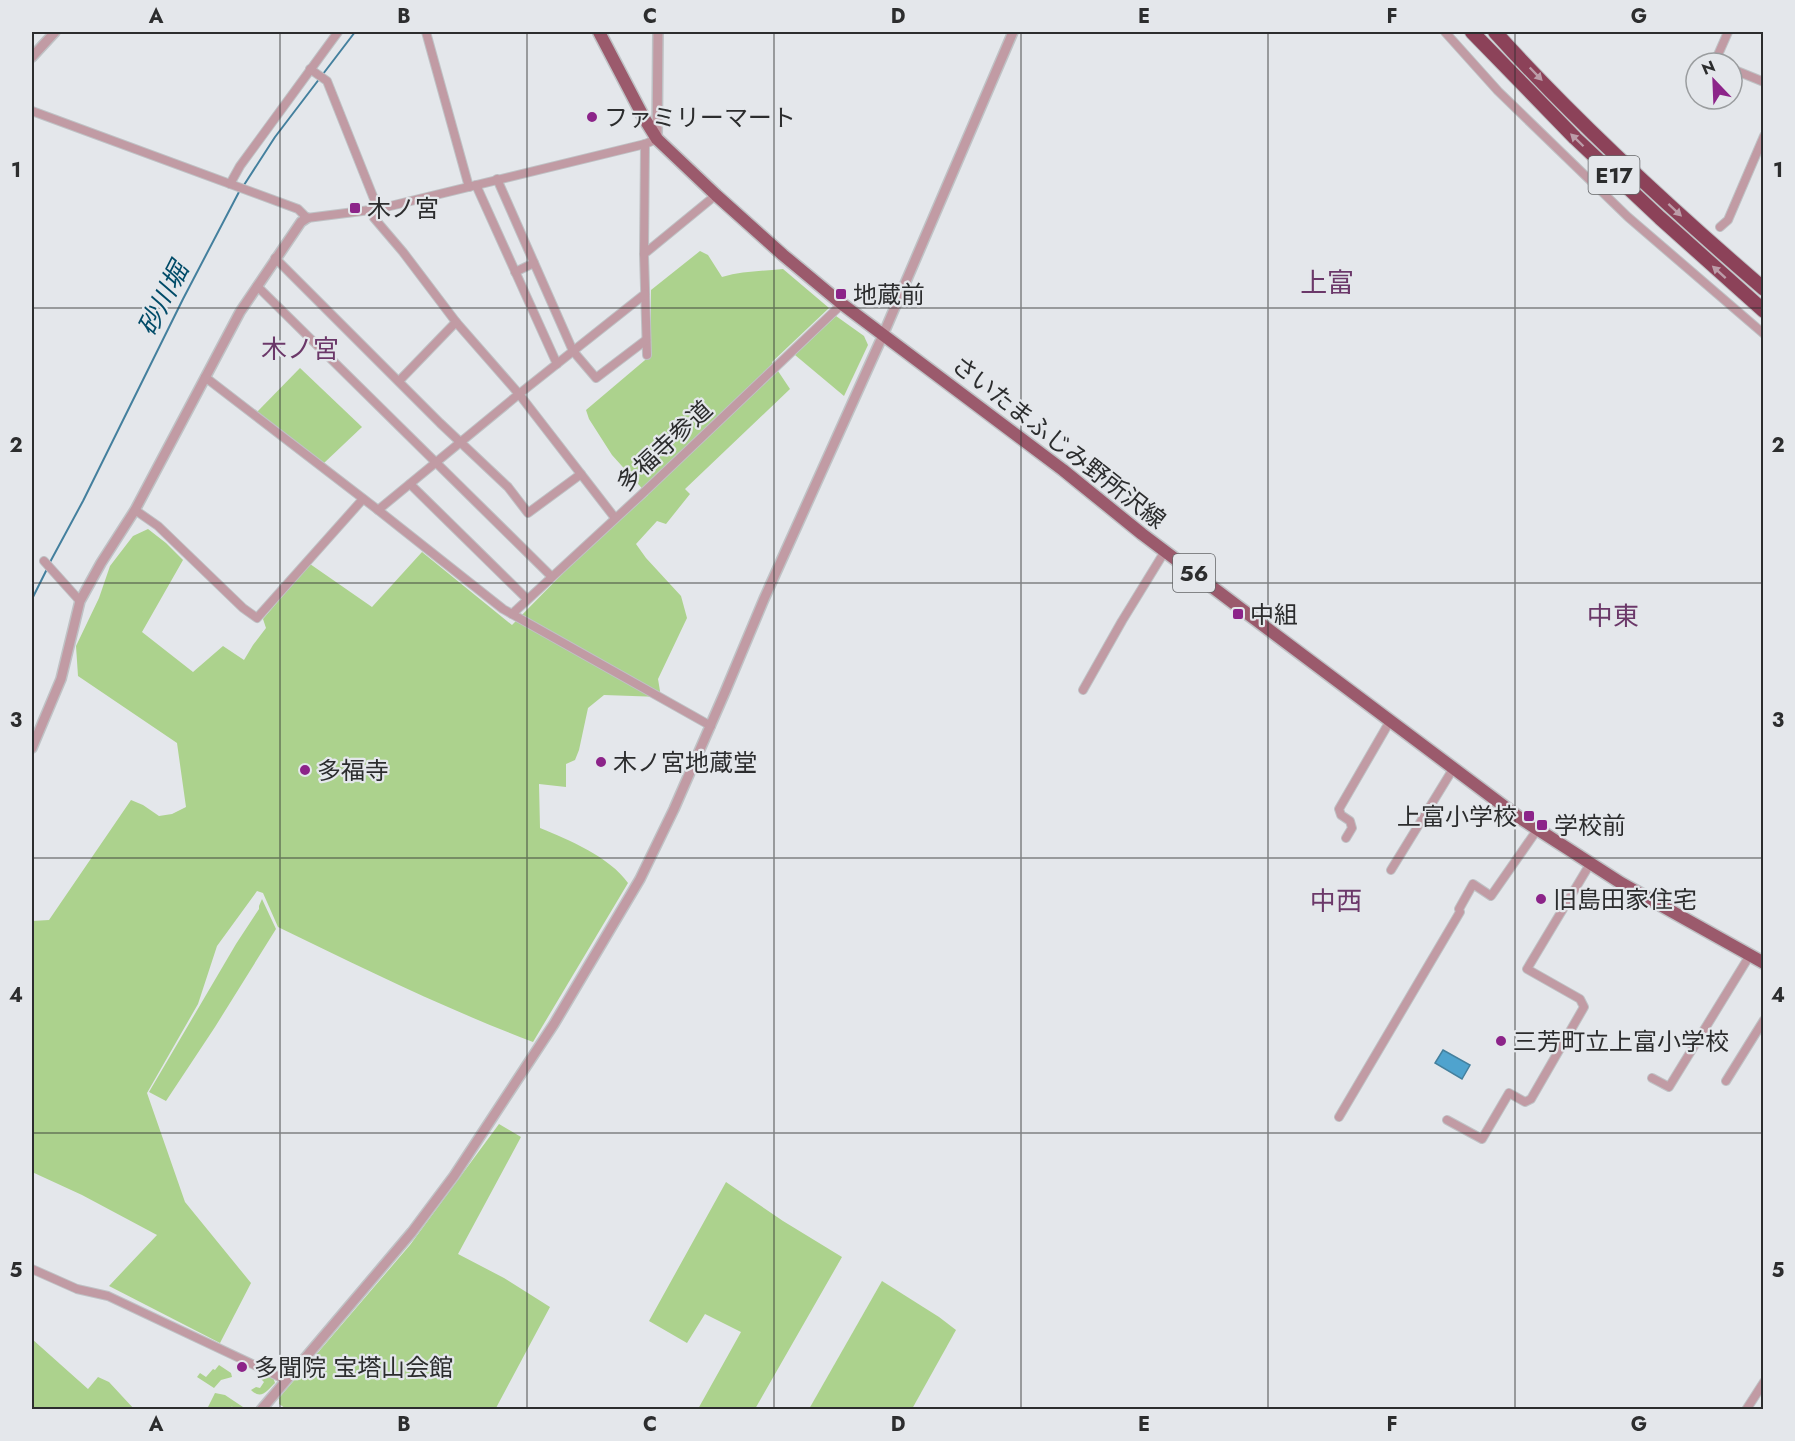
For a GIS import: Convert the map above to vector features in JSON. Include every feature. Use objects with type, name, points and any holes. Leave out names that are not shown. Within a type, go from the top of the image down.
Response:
[{"type":"highway","name":"E17","points":[[1472,32],[1584,146],[1764,311]]},
{"type":"highway","name":"E17","points":[[1495,32],[1586,127],[1698,232],[1764,289]]},
{"type":"main road","name":"さいたまふじみ野所沢線","points":[[599,32],[657,139],[783,255],[843,304],[1063,470],[1164,551],[1537,830],[1654,902],[1764,963]]},
{"type":"street","points":[[32,57],[55,32]]},
{"type":"street","points":[[232,184],[240,166],[338,32]]},
{"type":"street","points":[[426,32],[473,186],[516,272],[557,364]]},
{"type":"street","points":[[32,748],[61,679],[81,601],[101,563],[135,510],[240,312],[301,222],[307,218],[374,209],[473,186],[645,144],[657,139],[658,32]]},
{"type":"street","points":[[275,1410],[263,1407],[435,1202],[521,1077],[640,879],[711,726],[764,599],[883,335],[1013,32]]},
{"type":"street","points":[[1445,32],[1498,91],[1628,215],[1764,334]]},
{"type":"street","points":[[1720,51],[1728,32]]},
{"type":"street","points":[[312,70],[326,80],[374,209],[374,218],[456,322],[519,394],[615,518]]},
{"type":"street","points":[[1744,74],[1764,82]]},
{"type":"street","points":[[32,111],[298,209],[307,218]]},
{"type":"street","points":[[1720,227],[1728,220],[1764,136]]},
{"type":"street","points":[[645,144],[644,254],[647,355]]},
{"type":"street","points":[[497,179],[573,351],[596,378],[646,340]]},
{"type":"street","points":[[644,254],[716,195]]},
{"type":"street","points":[[275,258],[508,487],[528,513],[581,474]]},
{"type":"street","points":[[516,272],[534,263]]},
{"type":"street","points":[[257,286],[551,576]]},
{"type":"street","points":[[378,510],[645,294]]},
{"type":"street","name":"多福寺参道","points":[[512,614],[843,304]]},
{"type":"street","points":[[399,381],[456,322]]},
{"type":"street","points":[[205,377],[512,614],[711,726]]},
{"type":"street","points":[[410,484],[527,599]]},
{"type":"street","points":[[135,510],[158,526],[243,608],[257,618],[363,499]]},
{"type":"street","points":[[1083,690],[1164,551]]},
{"type":"street","points":[[44,561],[81,601]]},
{"type":"street","points":[[1346,838],[1352,828],[1350,821],[1341,815],[1339,809],[1390,722]]},
{"type":"street","points":[[1391,870],[1453,769]]},
{"type":"street","points":[[1339,1117],[1460,912],[1459,909],[1473,884],[1491,896],[1537,830]]},
{"type":"street","points":[[1447,1119],[1482,1139],[1509,1093],[1525,1102],[1531,1099],[1584,1007],[1580,999],[1527,969],[1590,864]]},
{"type":"street","points":[[1652,1078],[1669,1088],[1750,955]]},
{"type":"street","points":[[1725,1081],[1764,1020]]},
{"type":"street","points":[[32,1269],[77,1289],[108,1296],[286,1380]]},
{"type":"street","points":[[1746,1410],[1764,1382]]},
{"type":"green space","points":[[700,251],[708,255],[722,277],[745,272],[783,269],[829,308],[772,362],[790,389],[685,489],[690,494],[666,524],[657,521],[636,544],[681,596],[687,618],[658,679],[661,697],[604,695],[588,708],[579,750],[575,760],[566,764],[566,787],[539,784],[540,828],[600,857],[628,883],[533,1042],[436,1002],[278,927],[263,893],[257,891],[217,946],[198,1004],[147,1093],[185,1202],[251,1283],[220,1343],[109,1286],[157,1235],[82,1195],[32,1172],[32,921],[49,920],[131,800],[159,816],[172,814],[186,807],[177,743],[78,676],[76,646],[99,598],[110,566],[133,536],[148,529],[183,560],[142,632],[193,672],[223,646],[244,660],[266,628],[263,619],[310,564],[372,607],[422,552],[512,625],[579,557],[648,495],[612,455],[589,419],[586,410],[651,355],[651,290]]},
{"type":"green space","points":[[836,316],[864,336],[868,345],[844,396],[795,355]]},
{"type":"green space","points":[[300,368],[362,427],[324,463],[257,412]]},
{"type":"green space","points":[[262,899],[276,929],[166,1101],[149,1092],[259,909]]},
{"type":"green space","points":[[499,1124],[521,1137],[458,1254],[504,1278],[550,1307],[496,1408],[498,1409],[288,1410],[279,1404],[279,1398],[410,1245]]},
{"type":"green space","points":[[726,1182],[783,1221],[842,1257],[755,1409],[698,1409],[741,1332],[705,1314],[687,1343],[649,1321]]},
{"type":"green space","points":[[882,1281],[956,1330],[912,1409],[809,1409]]},
{"type":"green space","points":[[32,1339],[88,1389],[98,1377],[109,1382],[134,1409],[32,1409]]},
{"type":"green space","points":[[219,1365],[231,1373],[232,1377],[221,1380],[214,1388],[197,1377],[200,1373],[206,1377]]},
{"type":"green space","points":[[261,1373],[273,1377],[275,1383],[264,1393],[258,1394],[251,1390],[256,1387],[260,1388],[264,1382],[260,1378]]},
{"type":"green space","points":[[215,1393],[225,1395],[246,1409],[236,1409],[231,1406],[234,1409],[204,1409],[208,1407]]},
{"type":"water","points":[[1443,1050],[1470,1065],[1462,1079],[1435,1063]]},
{"type":"waterway","name":"砂川堀","points":[[244,185],[275,137],[355,32]]},
{"type":"waterway","name":"砂川堀","points":[[49,564],[240,190]]},
{"type":"waterway","name":"砂川堀","points":[[32,599],[47,569]]},
{"type":"place","name":"ファミリーマート","points":[[592,117]]},
{"type":"place","name":"木ノ宮","points":[[355,208]]},
{"type":"place","name":"地蔵前","points":[[841,294]]},
{"type":"place","name":"中組","points":[[1238,614]]},
{"type":"place","name":"木ノ宮地蔵堂","points":[[601,762]]},
{"type":"place","name":"多福寺","points":[[305,770]]},
{"type":"place","name":"上富小学校","points":[[1529,816]]},
{"type":"place","name":"学校前","points":[[1542,825]]},
{"type":"place","name":"旧島田家住宅","points":[[1541,899]]},
{"type":"place","name":"三芳町立上富小学校","points":[[1501,1041]]},
{"type":"place","name":"多聞院 宝塔山会館","points":[[242,1367]]},
{"type":"district","name":"上富","points":[[1327,282]]},
{"type":"district","name":"木ノ宮","points":[[300,349]]},
{"type":"district","name":"中東","points":[[1613,616]]},
{"type":"district","name":"中西","points":[[1336,901]]}]
